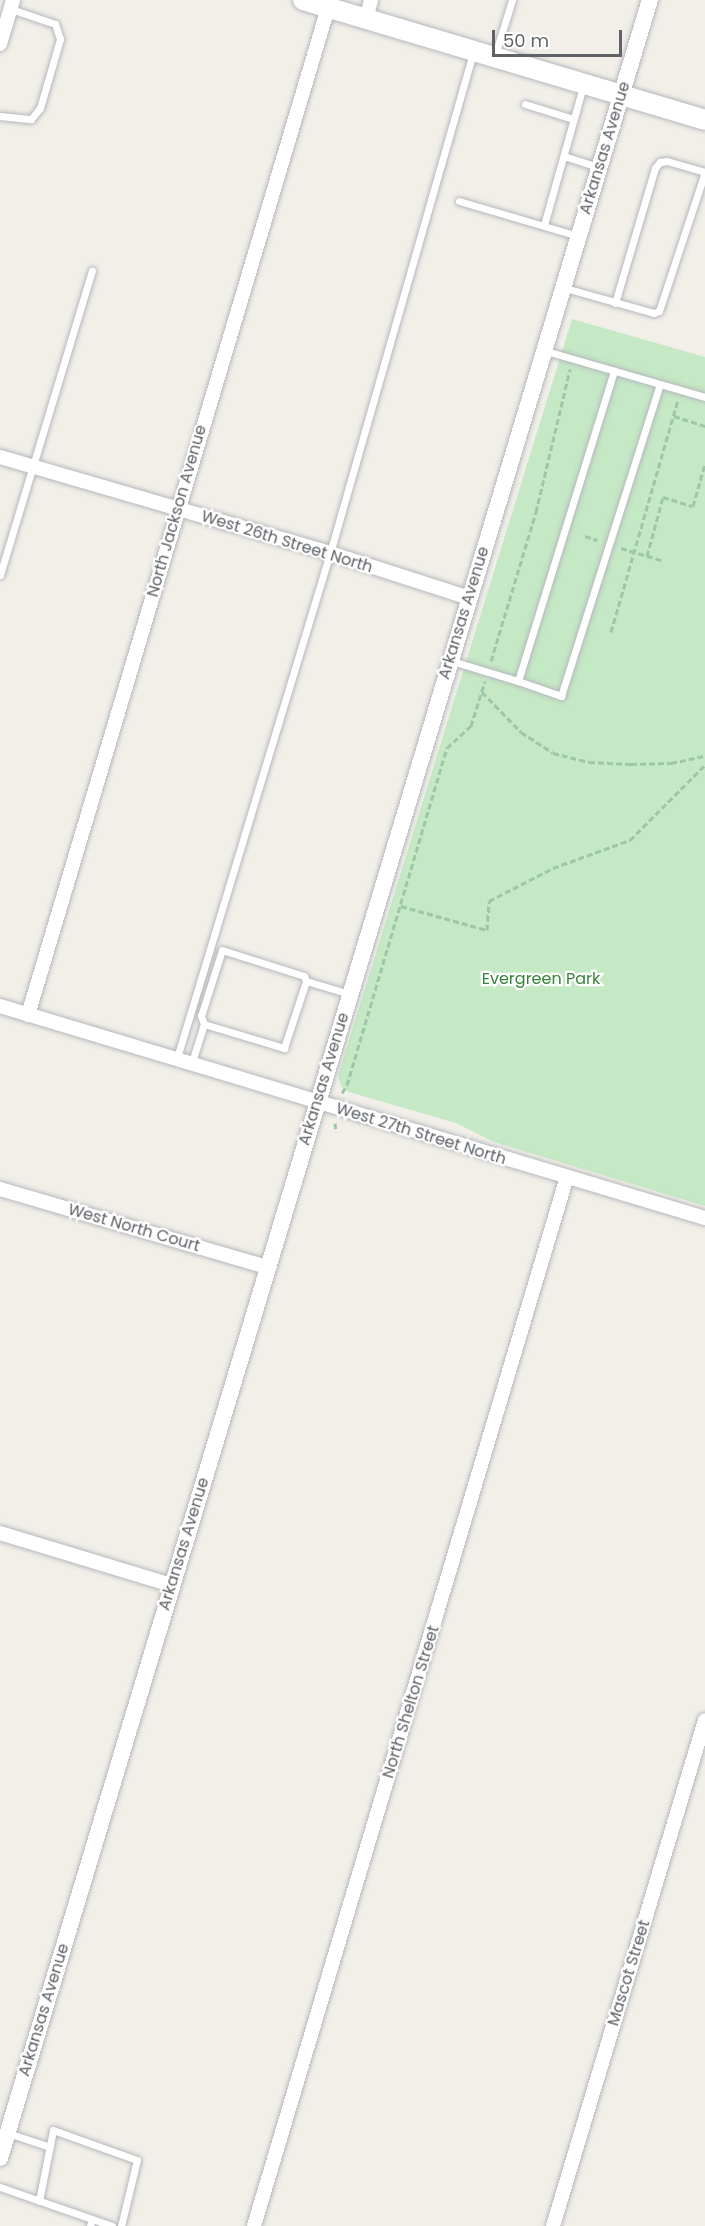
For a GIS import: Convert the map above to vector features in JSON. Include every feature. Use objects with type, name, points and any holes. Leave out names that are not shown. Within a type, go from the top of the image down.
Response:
[{"type":"main road","points":[[303,0],[705,120]]},
{"type":"street","points":[[366,19],[371,0]]},
{"type":"street","name":"Arkansas Avenue","points":[[0,2158],[650,0]]},
{"type":"street","points":[[0,44],[12,4]]},
{"type":"street","name":"North Jackson Avenue","points":[[28,1015],[328,8]]},
{"type":"street","name":"West 26th Street North","points":[[0,457],[330,553],[469,598]]},
{"type":"street","name":"West 27th Street North","points":[[0,1006],[191,1066],[705,1218]]},
{"type":"street","name":"North Shelton Street","points":[[254,2226],[567,1177]]},
{"type":"street","name":"West North Court","points":[[0,1190],[267,1267]]},
{"type":"street","points":[[0,1533],[171,1585]]},
{"type":"street","name":"Mascot Street","points":[[553,2226],[705,1720]]},
{"type":"lane","points":[[494,57],[512,0]]},
{"type":"lane","points":[[0,116],[31,119],[40,108],[60,39],[55,24],[12,4]]},
{"type":"lane","points":[[176,1061],[330,553],[473,51]]},
{"type":"lane","points":[[544,225],[584,85]]},
{"type":"lane","points":[[525,104],[573,119]]},
{"type":"lane","points":[[564,156],[599,167]]},
{"type":"lane","points":[[563,287],[615,303],[654,313],[658,311],[705,172],[667,161],[660,162],[655,168],[615,303]]},
{"type":"lane","points":[[459,201],[578,236]]},
{"type":"lane","points":[[0,574],[92,270]]},
{"type":"lane","points":[[544,350],[705,397]]},
{"type":"lane","points":[[518,681],[614,371]]},
{"type":"lane","points":[[450,660],[561,696],[660,384]]},
{"type":"lane","points":[[191,1066],[204,1024],[201,1016],[222,950],[304,976],[306,981],[284,1048],[204,1024]]},
{"type":"lane","points":[[306,981],[350,994]]},
{"type":"lane","points":[[39,2201],[53,2130],[137,2160],[121,2226]]},
{"type":"lane","points":[[8,2133],[50,2148]]},
{"type":"lane","points":[[0,2187],[91,2223],[112,2226]]},
{"type":"path","points":[[336,1132],[343,1089],[348,1085],[447,748],[471,726],[482,692],[536,512],[573,359]]},
{"type":"path","points":[[611,632],[681,390]]},
{"type":"path","points":[[674,416],[705,426]]},
{"type":"path","points":[[646,556],[663,497],[693,506],[705,464]]},
{"type":"path","points":[[585,536],[661,560]]},
{"type":"path","points":[[482,692],[521,732],[554,753],[589,762],[631,764],[671,762],[705,756]]},
{"type":"path","points":[[401,906],[487,930],[489,901],[553,868],[630,840],[705,765]]},
{"type":"green space","name":"Evergreen Park","points":[[572,319],[705,357],[705,1206],[494,1142],[456,1123],[349,1092],[341,1086],[338,1076]]}]
